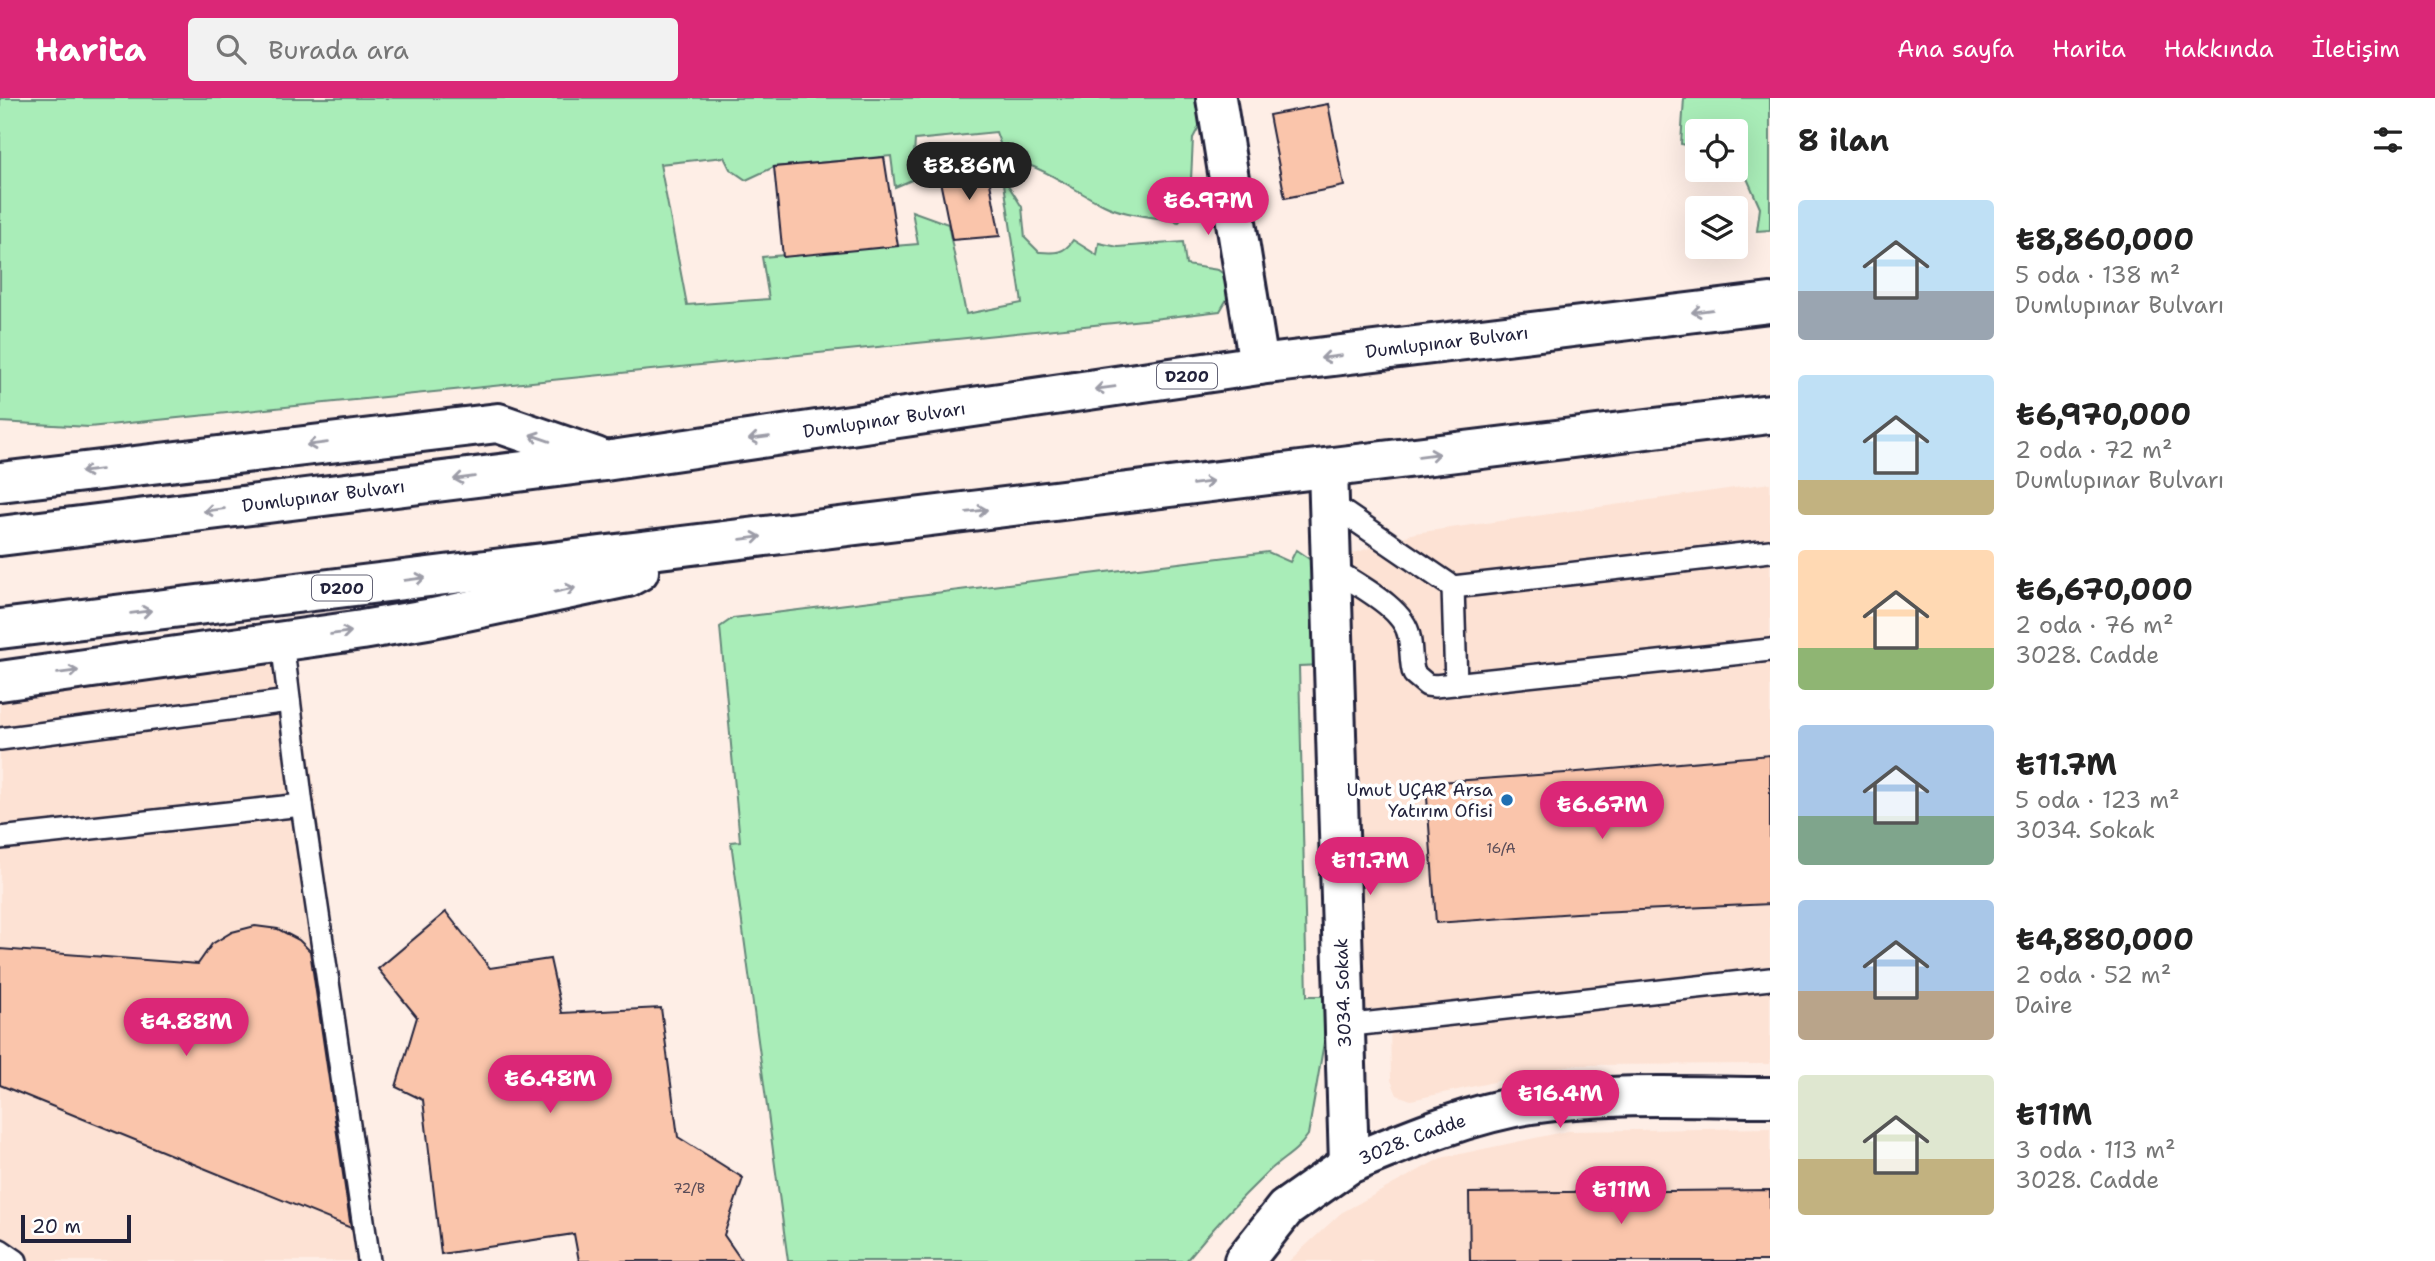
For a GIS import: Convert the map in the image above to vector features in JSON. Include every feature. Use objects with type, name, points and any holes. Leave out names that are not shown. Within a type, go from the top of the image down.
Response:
[{"type":"main road","points":[[1216,98],[1259,365]]},
{"type":"main road","name":"Dumlupınar Bulvarı","points":[[0,536],[605,461],[1259,365],[1770,303]]},
{"type":"main road","name":"D200","points":[[0,629],[684,547],[1329,485],[1770,414]]},
{"type":"main road","points":[[0,482],[498,423],[605,461]]},
{"type":"main road","name":"3034. Sokak","points":[[1329,485],[1349,1164]]},
{"type":"main road","points":[[0,681],[433,618],[628,577],[684,547]]},
{"type":"main road","name":"3028. Cadde","points":[[1349,1164],[1408,1140],[1528,1104],[1589,1097],[1770,1097]]},
{"type":"main road","points":[[1244,1261],[1286,1209],[1349,1164]]},
{"type":"lane","points":[[1329,485],[1453,587],[1770,551]]},
{"type":"lane","points":[[1332,568],[1404,620],[1409,635],[1414,674],[1419,681],[1435,686],[1770,650]]},
{"type":"lane","points":[[1453,587],[1456,684]]},
{"type":"lane","points":[[282,641],[302,805],[369,1261]]},
{"type":"lane","points":[[0,739],[289,701]]},
{"type":"lane","points":[[0,838],[302,805]]},
{"type":"lane","points":[[1343,1026],[1770,979]]},
{"type":"lane","points":[[0,1250],[16,1261]]},
{"type":"shaded area","points":[[1770,483],[1770,1064],[1572,1065],[1411,1100],[1397,1095],[1391,1080],[1390,1017],[1380,1009],[1330,1011],[1318,565],[1415,533]]},
{"type":"shaded area","points":[[297,657],[376,1261],[0,1261],[0,693]]},
{"type":"shaded area","points":[[1770,1128],[1770,1261],[1289,1261],[1341,1213],[1441,1158],[1568,1131]]},
{"type":"green space","points":[[0,98],[1200,98],[1204,117],[1193,138],[1193,199],[1188,212],[1179,222],[1131,214],[1104,205],[1031,166],[1027,155],[1011,145],[1002,149],[996,132],[915,140],[914,156],[921,164],[924,175],[895,187],[891,156],[774,167],[746,180],[730,169],[724,157],[660,164],[687,305],[769,299],[762,257],[918,244],[912,211],[948,224],[966,314],[1022,303],[1003,177],[1022,207],[1025,238],[1039,252],[1059,252],[1073,240],[1097,255],[1099,243],[1118,247],[1183,242],[1186,265],[1218,270],[1225,275],[1227,299],[1220,311],[1153,319],[89,427],[0,422]]},
{"type":"green space","points":[[1684,98],[1770,98],[1770,230],[1757,231],[1760,208],[1748,180],[1748,119],[1685,119],[1685,145],[1681,144]]},
{"type":"green space","points":[[1296,550],[1318,565],[1324,665],[1299,666],[1307,996],[1332,996],[1308,1135],[1247,1193],[1186,1261],[788,1261],[731,842],[740,841],[720,627],[733,618],[1268,552],[1290,562]]},
{"type":"building","points":[[1328,104],[1344,186],[1285,198],[1269,115]]},
{"type":"building","points":[[884,157],[898,246],[783,257],[774,167]]},
{"type":"building","points":[[986,162],[1000,236],[952,240],[938,171]]},
{"type":"building","points":[[1770,755],[1770,904],[1436,923],[1426,783]]},
{"type":"building","points":[[446,912],[490,968],[550,959],[562,1013],[661,1008],[678,1137],[743,1178],[724,1235],[742,1261],[579,1261],[574,1234],[441,1254],[423,1100],[396,1087],[417,1017],[378,969]]},
{"type":"building","points":[[255,926],[278,929],[299,940],[310,951],[351,1228],[0,1085],[0,949],[198,964],[212,944],[232,932]]},
{"type":"building","points":[[1770,1190],[1770,1261],[1470,1261],[1469,1193]]},
{"type":"place","name":"Umut UÇAR Arsa Yatırım Ofisi","points":[[1507,800]]}]
